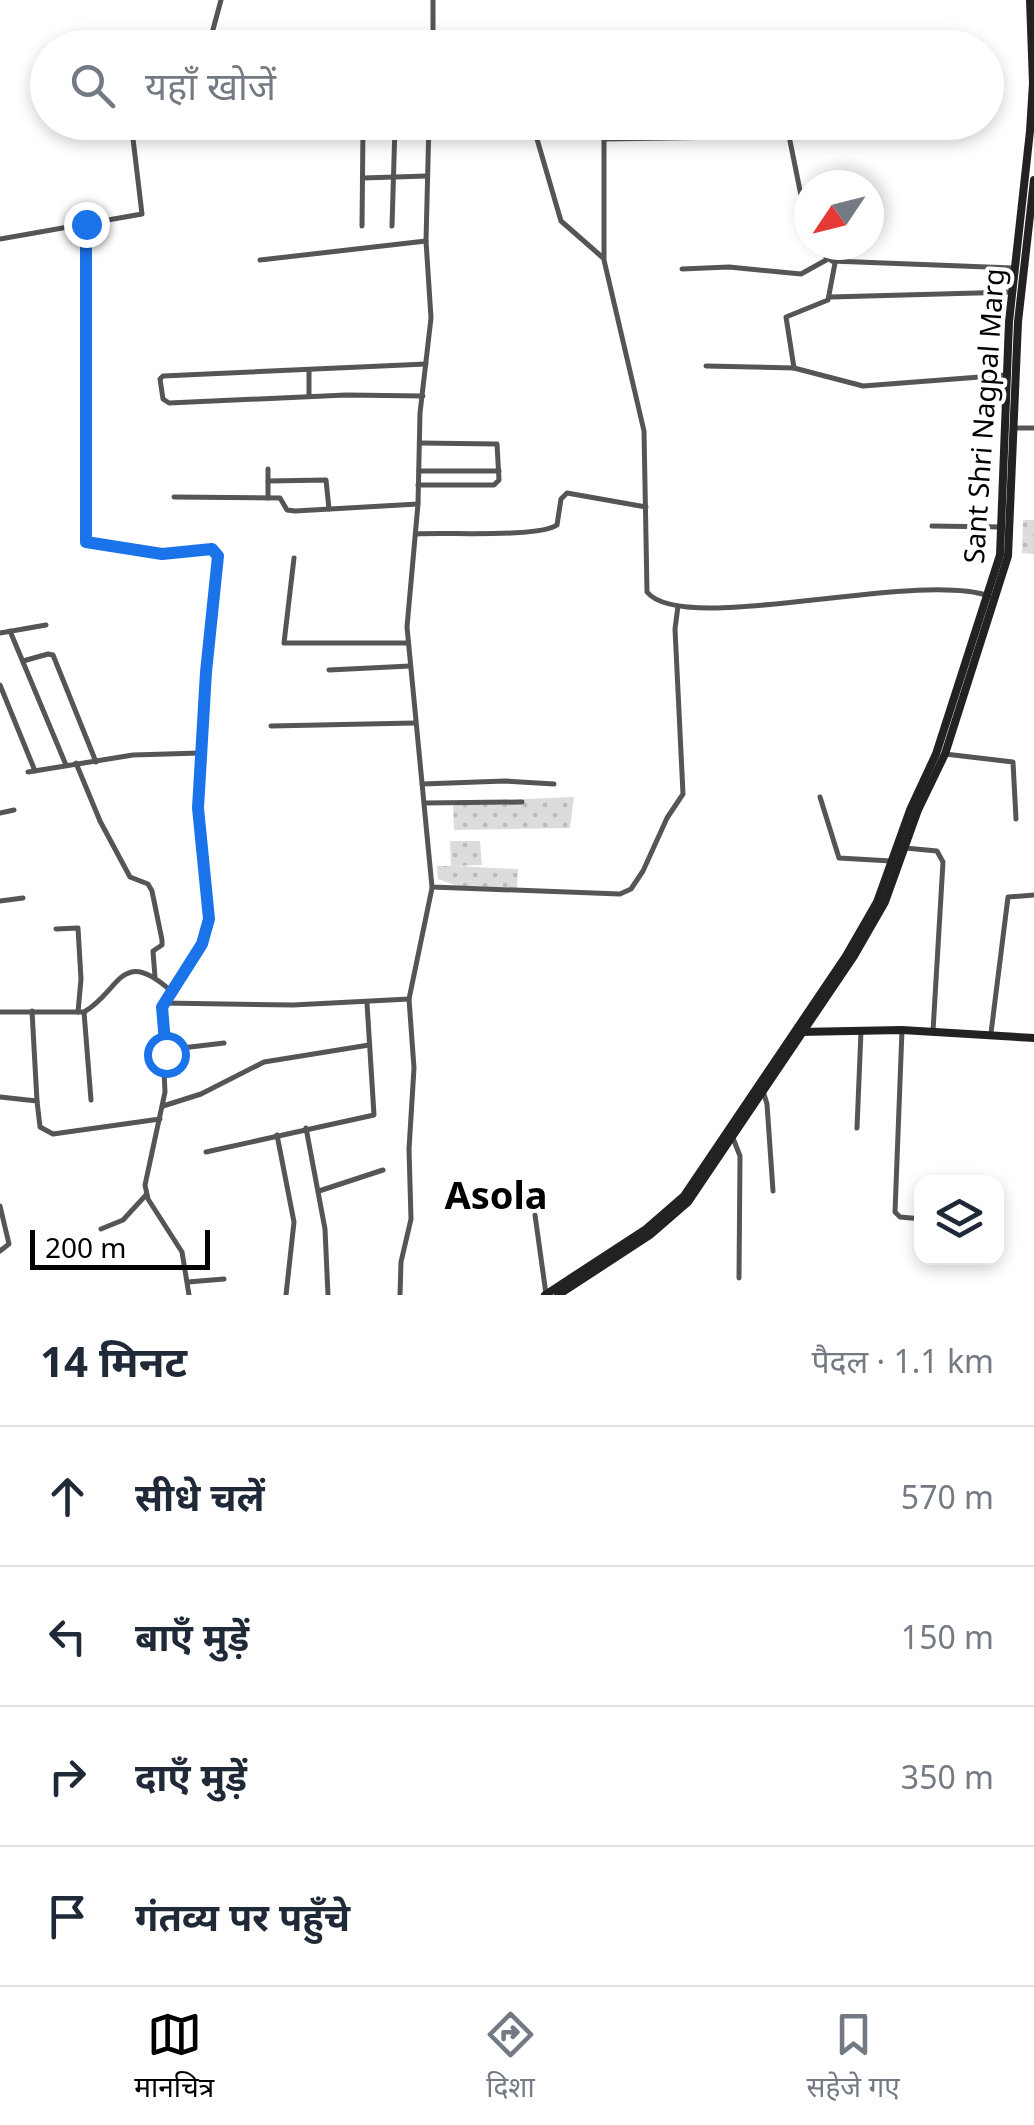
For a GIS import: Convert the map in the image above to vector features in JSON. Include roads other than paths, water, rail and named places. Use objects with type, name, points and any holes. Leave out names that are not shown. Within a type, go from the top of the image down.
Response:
[{"type":"street","points":[[213,30],[221,0]]},
{"type":"street","points":[[433,0],[433,30]]},
{"type":"street","name":"Sant Shri Nagpal Marg","points":[[545,1295],[672,1209],[684,1196],[854,956],[885,902],[910,810],[936,754],[1008,556],[1010,433],[1006,375],[1030,131],[1030,0]]},
{"type":"street","points":[[0,239],[144,212],[133,140]]},
{"type":"street","points":[[362,226],[364,140]]},
{"type":"street","points":[[392,226],[394,140]]},
{"type":"street","points":[[400,1295],[400,1262],[411,1219],[409,1149],[414,1057],[409,999],[432,887],[407,643],[432,308],[426,241],[428,140]]},
{"type":"street","points":[[537,140],[561,221],[604,260]]},
{"type":"street","points":[[606,140],[604,260],[642,419],[647,592],[654,600],[678,606],[731,608],[922,587],[965,590],[992,597]]},
{"type":"street","points":[[791,140],[797,170]]},
{"type":"street","points":[[362,178],[427,176]]},
{"type":"street","name":"Sant Shri Nagpal Marg","points":[[895,862],[905,848],[944,754],[992,597],[1000,556],[1018,322],[1034,180]]},
{"type":"street","points":[[86,224],[86,542],[145,552],[217,552],[198,815],[209,919],[202,944],[163,1003],[163,1106],[146,1195],[182,1252],[189,1295]]},
{"type":"street","points":[[260,260],[426,241]]},
{"type":"street","points":[[682,270],[729,268],[801,274],[832,260],[1016,268]]},
{"type":"street","points":[[831,297],[832,260]]},
{"type":"street","points":[[794,368],[786,318],[831,297],[1013,292]]},
{"type":"street","points":[[423,396],[309,396],[169,403],[163,399],[160,379],[426,364]]},
{"type":"street","points":[[706,366],[794,368],[863,386],[1006,375]]},
{"type":"street","points":[[308,370],[309,396]]},
{"type":"street","points":[[1010,433],[1034,428]]},
{"type":"street","points":[[418,485],[494,486],[500,480],[496,444],[419,443]]},
{"type":"street","points":[[268,469],[268,498]]},
{"type":"street","points":[[419,471],[499,472]]},
{"type":"street","points":[[268,480],[326,480],[329,509]]},
{"type":"street","points":[[416,534],[551,530],[557,526],[561,499],[567,493],[646,507]]},
{"type":"street","points":[[174,497],[280,498],[289,510],[418,504]]},
{"type":"street","points":[[932,526],[1002,527]]},
{"type":"street","points":[[294,558],[284,643],[407,643]]},
{"type":"street","points":[[432,887],[620,894],[630,889],[683,794],[675,645],[678,606]]},
{"type":"street","points":[[0,633],[46,625]]},
{"type":"street","points":[[10,631],[66,764]]},
{"type":"street","points":[[22,661],[53,655],[96,762]]},
{"type":"street","points":[[329,670],[410,666]]},
{"type":"street","points":[[0,685],[31,772],[133,755],[200,753]]},
{"type":"street","points":[[270,726],[414,723]]},
{"type":"street","points":[[944,754],[1013,762],[1016,819]]},
{"type":"street","points":[[76,764],[130,877],[148,884],[152,890],[162,940],[153,952],[155,977]]},
{"type":"street","points":[[422,784],[554,784]]},
{"type":"street","points":[[820,796],[839,858],[895,862]]},
{"type":"street","points":[[425,803],[522,802]]},
{"type":"street","points":[[0,813],[14,810]]},
{"type":"street","points":[[905,848],[937,852],[943,862],[934,1031]]},
{"type":"street","points":[[991,1033],[1008,897],[1034,894]]},
{"type":"street","points":[[0,901],[23,898]]},
{"type":"street","points":[[56,929],[78,928],[81,1012],[92,1100]]},
{"type":"street","points":[[0,1012],[81,1012],[123,974],[141,972],[155,977],[171,991]]},
{"type":"street","points":[[163,1003],[292,1005],[409,999]]},
{"type":"street","points":[[206,1152],[374,1115],[367,1002]]},
{"type":"street","points":[[32,1010],[40,1127],[53,1134],[160,1119]]},
{"type":"street","points":[[902,1030],[896,1212],[900,1217],[914,1218]]},
{"type":"street","points":[[798,1032],[902,1030],[1034,1038]]},
{"type":"street","points":[[857,1128],[861,1031]]},
{"type":"street","name":"Sant Shri Nagpal Marg","points":[[558,1295],[676,1215],[763,1091],[798,1032]]},
{"type":"street","points":[[165,1050],[224,1043]]},
{"type":"street","points":[[163,1106],[201,1094],[264,1062],[370,1045]]},
{"type":"street","points":[[763,1091],[773,1191]]},
{"type":"street","points":[[0,1097],[37,1100]]},
{"type":"street","points":[[306,1128],[325,1229],[328,1295]]},
{"type":"street","points":[[276,1134],[294,1222],[286,1295]]},
{"type":"street","points":[[732,1137],[740,1156],[739,1278]]},
{"type":"street","points":[[319,1192],[383,1170]]},
{"type":"street","points":[[101,1230],[128,1217],[146,1195]]},
{"type":"street","points":[[0,1206],[9,1244],[0,1251]]},
{"type":"street","points":[[535,1215],[545,1295]]},
{"type":"street","points":[[188,1282],[224,1279]]},
{"type":"district","name":"Asola","points":[[496,1196]]}]
